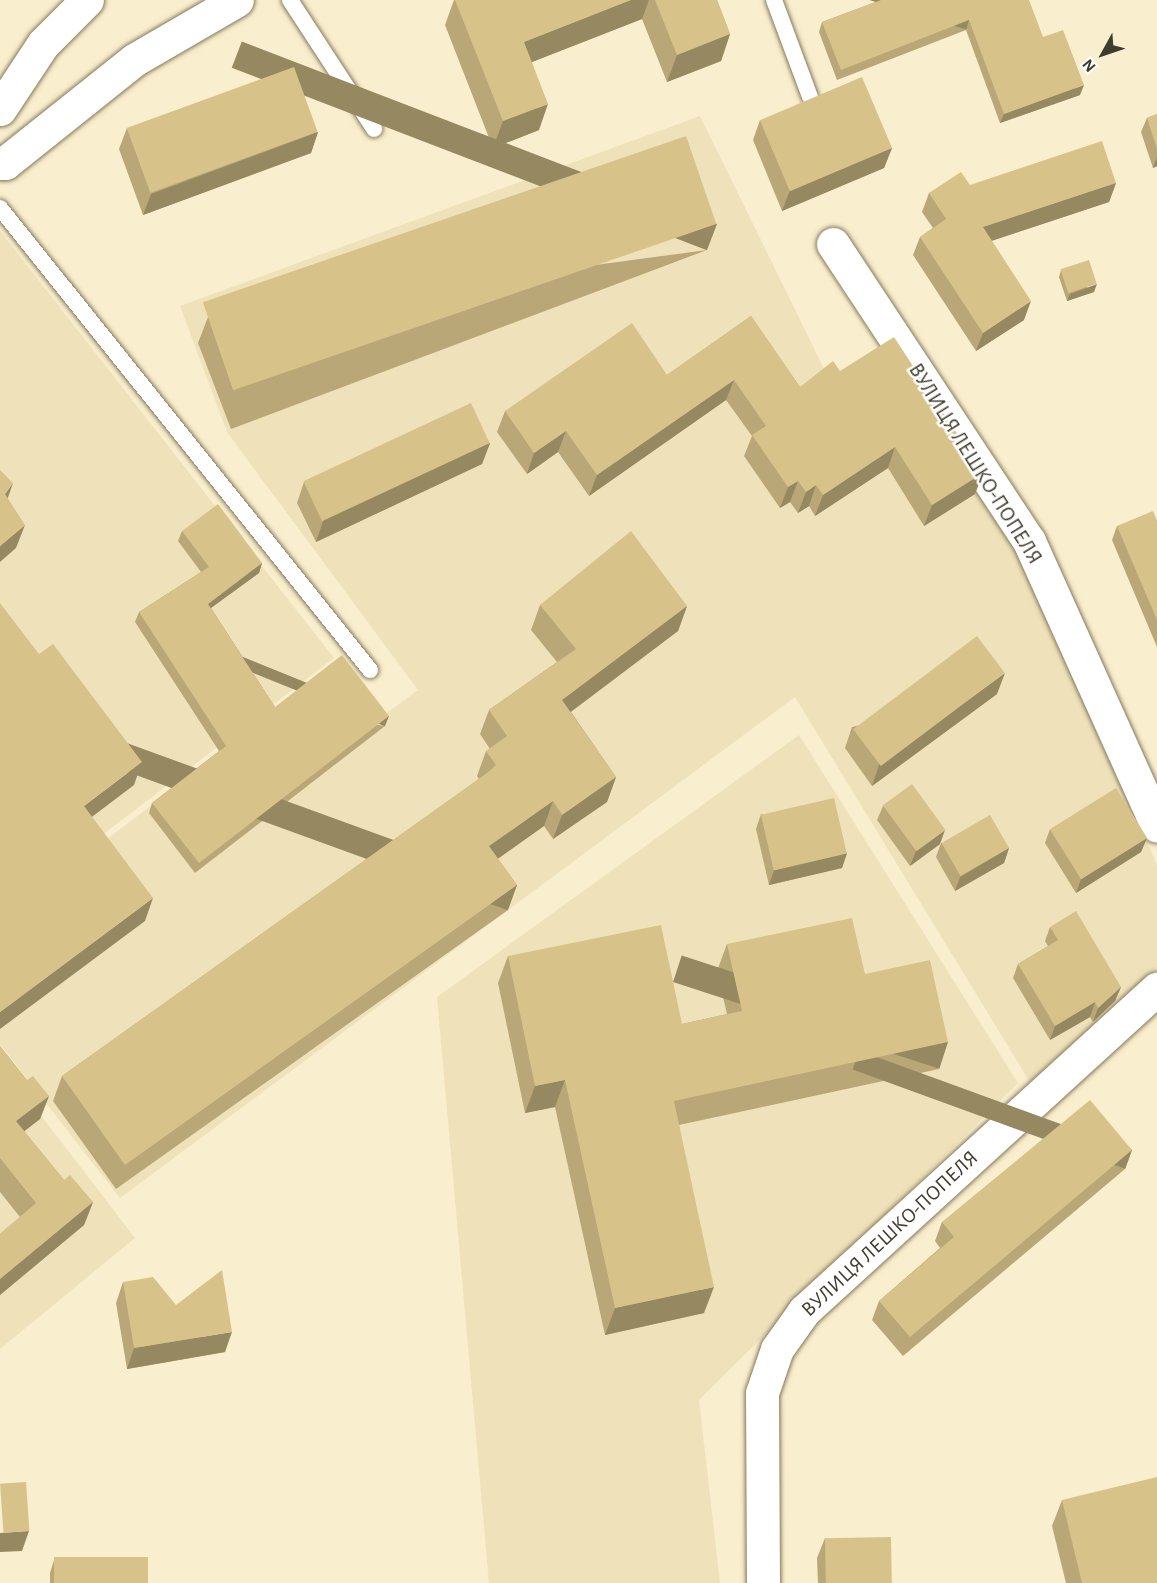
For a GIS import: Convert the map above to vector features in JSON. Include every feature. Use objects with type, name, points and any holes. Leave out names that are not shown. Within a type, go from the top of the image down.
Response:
[{"type":"street","points":[[0,109],[43,44],[87,0]]},
{"type":"street","points":[[0,163],[5,163],[134,60],[237,0]]},
{"type":"street","name":"ВУЛИЦЯ ЛЕШКО-ПОПЕЛЯ","points":[[833,244],[1029,541],[1157,826]]},
{"type":"street","name":"ВУЛИЦЯ ЛЕШКО-ПОПЕЛЯ","points":[[764,1583],[762,1393],[777,1349],[804,1311],[1157,989]]},
{"type":"lane","points":[[290,0],[374,129]]},
{"type":"lane","points":[[774,0],[810,97]]},
{"type":"lane","points":[[0,208],[370,670]]},
{"type":"shaded area","points":[[700,116],[830,381],[891,344],[1012,532],[1157,865],[1157,968],[1118,1017],[1033,1087],[795,697],[120,1198],[0,1044],[0,920],[341,662],[384,715],[418,690],[227,432],[180,306]]},
{"type":"shaded area","points":[[0,231],[334,658],[0,913]]},
{"type":"shaded area","points":[[799,735],[1018,1083],[699,1400],[720,1583],[489,1583],[437,997]]},
{"type":"shaded area","points":[[0,1062],[135,1238],[0,1349]]},
{"type":"building","points":[[455,0],[631,0],[524,42],[548,104],[503,121]]},
{"type":"building","points":[[655,0],[717,0],[730,34],[677,55]]},
{"type":"building","points":[[881,0],[1029,0],[1043,37],[1063,30],[1084,85],[1004,114],[969,20],[841,70],[822,22]]},
{"type":"building","points":[[294,67],[318,132],[150,193],[127,128]]},
{"type":"building","points":[[862,77],[892,148],[790,191],[760,120]]},
{"type":"building","points":[[1157,114],[1157,149],[1147,118]]},
{"type":"building","points":[[686,136],[716,224],[233,390],[203,302]]},
{"type":"building","points":[[1102,141],[1116,183],[983,227],[1031,301],[983,333],[920,237],[946,219],[929,193],[961,172],[970,185]]},
{"type":"building","points":[[1089,260],[1097,284],[1068,293],[1060,269]]},
{"type":"building","points":[[751,316],[800,387],[833,361],[840,371],[894,337],[983,473],[932,505],[895,447],[823,495],[816,485],[806,492],[798,481],[788,487],[752,435],[766,426],[734,380],[597,475],[566,431],[534,453],[505,411],[632,323],[667,375]]},
{"type":"building","points":[[471,403],[490,443],[322,521],[303,481]]},
{"type":"building","points":[[0,470],[13,483],[5,494],[25,525],[0,546]]},
{"type":"building","points":[[218,504],[262,563],[208,604],[275,707],[342,655],[389,716],[199,863],[152,803],[226,746],[139,612],[209,567],[182,531]]},
{"type":"building","points":[[1153,511],[1157,521],[1157,620],[1117,526]]},
{"type":"building","points":[[631,531],[687,606],[562,700],[616,777],[562,815],[553,801],[489,846],[517,885],[125,1165],[62,1076],[496,765],[486,751],[507,736],[489,710],[576,649],[540,605]]},
{"type":"building","points":[[0,603],[39,654],[53,644],[142,762],[84,806],[153,898],[0,1012]]},
{"type":"building","points":[[977,636],[1005,673],[881,766],[853,729]]},
{"type":"building","points":[[912,784],[946,830],[916,851],[883,805]]},
{"type":"building","points":[[1116,788],[1147,838],[1081,879],[1050,829]]},
{"type":"building","points":[[834,798],[847,854],[774,870],[761,815]]},
{"type":"building","points":[[990,815],[1009,848],[961,876],[942,843]]},
{"type":"building","points":[[1076,911],[1121,987],[1098,1008],[1095,1002],[1055,1026],[1018,964],[1058,940],[1050,927]]},
{"type":"building","points":[[852,918],[865,974],[930,960],[948,1042],[674,1101],[714,1287],[615,1308],[565,1080],[535,1086],[508,956],[661,925],[682,1024],[742,1011],[727,944]]},
{"type":"building","points":[[0,1046],[27,1080],[33,1076],[49,1096],[16,1121],[64,1180],[70,1175],[93,1202],[0,1279],[0,1234],[36,1203],[0,1158]]},
{"type":"building","points":[[1090,1100],[1132,1150],[910,1337],[879,1301],[954,1237],[942,1222]]},
{"type":"building","points":[[222,1270],[232,1332],[134,1348],[123,1282],[153,1277],[176,1305]]},
{"type":"building","points":[[1157,1477],[1157,1583],[1082,1583],[1062,1500]]},
{"type":"building","points":[[26,1482],[29,1531],[3,1533],[0,1484]]},
{"type":"building","points":[[891,1537],[892,1583],[826,1583],[825,1538]]},
{"type":"building","points":[[54,1557],[148,1557],[148,1583],[54,1583]]}]
